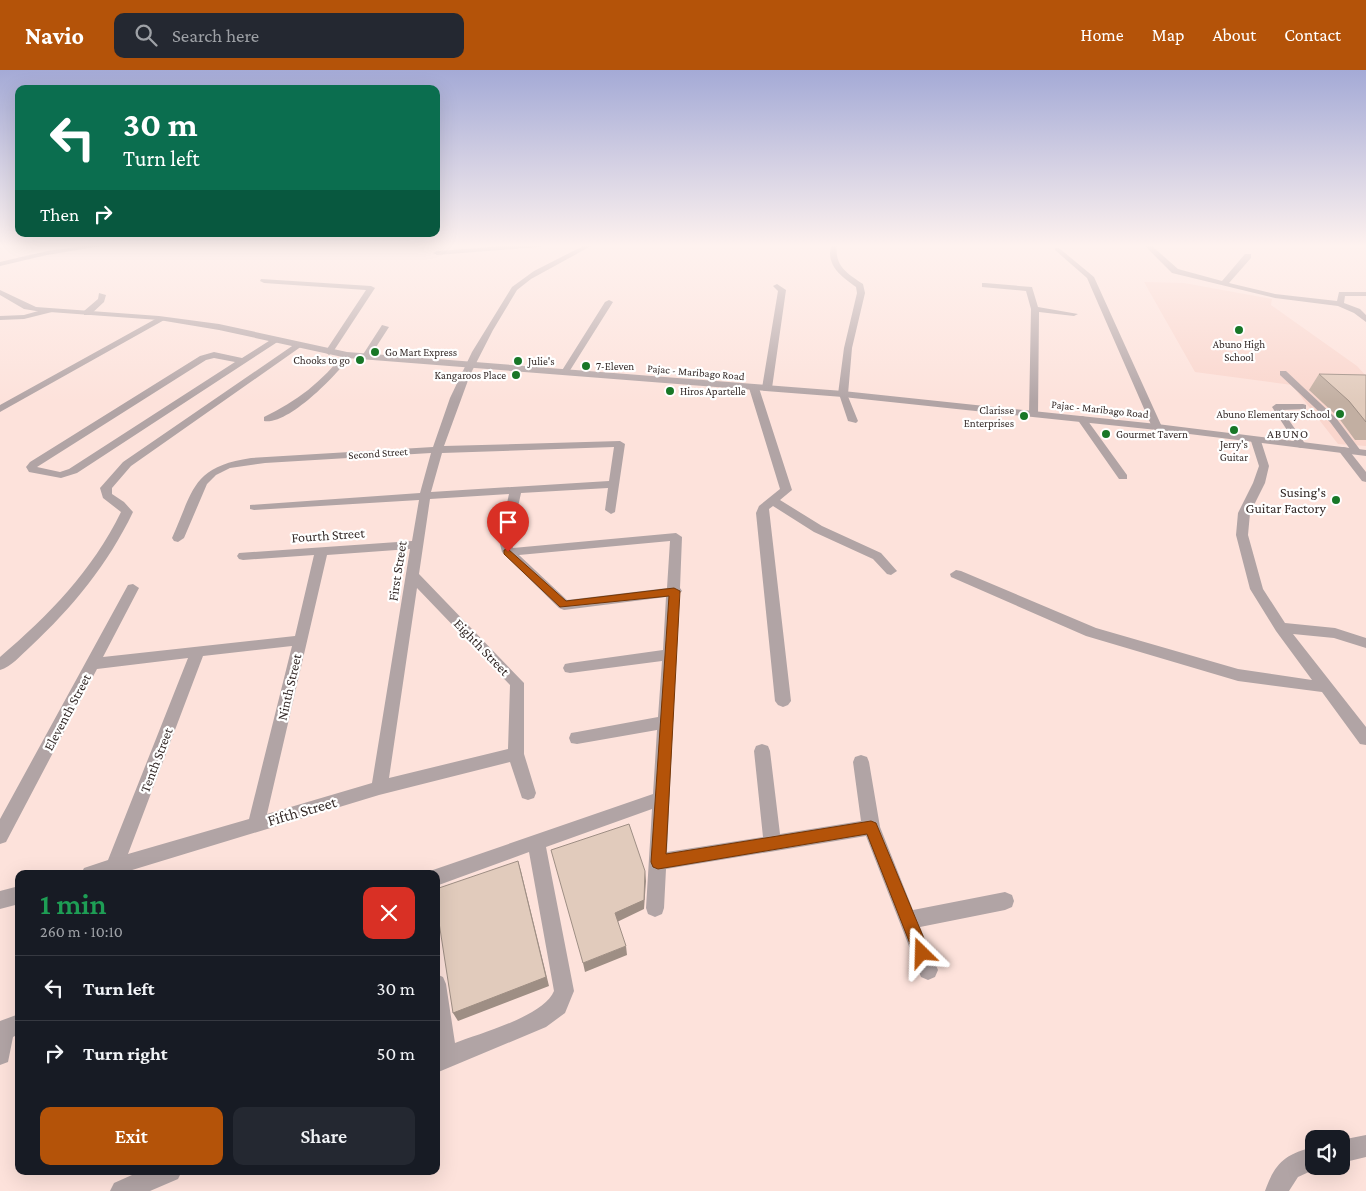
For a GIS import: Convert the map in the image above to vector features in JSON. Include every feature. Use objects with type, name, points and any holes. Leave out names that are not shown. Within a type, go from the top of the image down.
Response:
[{"type":"street","name":"Pajac - Maribago Road","points":[[10,297],[27,307],[162,319],[219,327],[275,341],[347,355],[843,394],[1157,427],[1361,452]]},
{"type":"street","points":[[329,352],[365,297]]},
{"type":"street","name":"First Street","points":[[379,788],[424,495],[436,449],[469,365],[510,297]]},
{"type":"street","points":[[767,388],[770,352],[781,297]]},
{"type":"street","points":[[843,394],[848,348],[860,297]]},
{"type":"street","points":[[1032,297],[1035,309],[1034,414]]},
{"type":"street","points":[[1099,297],[1157,427]]},
{"type":"street","points":[[1286,297],[1340,304],[1357,311],[1366,320]]},
{"type":"street","points":[[1340,304],[1341,297]]},
{"type":"street","points":[[1035,309],[1074,314]]},
{"type":"street","points":[[0,318],[31,316],[49,310]]},
{"type":"street","points":[[0,409],[162,319]]},
{"type":"street","points":[[366,356],[385,327]]},
{"type":"street","points":[[243,361],[214,355],[203,358],[31,467],[33,470],[55,475],[66,474],[275,341]]},
{"type":"street","points":[[0,665],[34,637],[82,582],[116,538],[127,512],[120,504],[107,496],[106,488],[111,481],[127,464],[298,346]]},
{"type":"street","points":[[268,420],[324,382],[337,370],[347,355]]},
{"type":"street","points":[[754,388],[786,490],[763,508],[762,513],[783,701]]},
{"type":"street","points":[[1256,440],[1264,466],[1259,483],[1244,513],[1242,536],[1257,589],[1281,628],[1366,739]]},
{"type":"street","name":"Second Street","points":[[178,538],[207,476],[228,466],[436,449],[620,444],[613,484]]},
{"type":"street","points":[[1343,450],[1366,479]]},
{"type":"street","points":[[254,507],[613,484],[611,510]]},
{"type":"street","points":[[516,489],[505,540],[508,552],[564,605],[674,591]]},
{"type":"street","points":[[773,500],[818,529],[877,556],[892,571]]},
{"type":"street","points":[[508,552],[676,537],[671,654],[655,908]]},
{"type":"street","name":"Fourth Street","points":[[243,556],[416,545]]},
{"type":"street","name":"Ninth Street","points":[[256,825],[322,550]]},
{"type":"street","name":"Eighth Street","points":[[411,574],[517,683],[516,754],[528,792]]},
{"type":"street","points":[[956,574],[1091,632],[1238,676],[1325,687]]},
{"type":"street","name":"Eleventh Street","points":[[0,836],[133,588]]},
{"type":"street","points":[[1281,628],[1334,633],[1366,643]]},
{"type":"street","points":[[92,664],[300,640]]},
{"type":"street","name":"Tenth Street","points":[[115,866],[197,653]]},
{"type":"street","points":[[570,668],[671,654]]},
{"type":"street","points":[[577,738],[666,722]]},
{"type":"street","points":[[762,751],[772,844]]},
{"type":"street","name":"Fifth Street","points":[[102,870],[379,788],[516,754]]},
{"type":"street","points":[[861,762],[871,827],[928,970]]},
{"type":"street","points":[[440,876],[662,798]]},
{"type":"street","points":[[658,862],[871,827]]},
{"type":"street","points":[[440,1045],[441,1060],[539,1020],[558,1006],[564,991],[536,841]]},
{"type":"street","points":[[0,900],[15,896]]},
{"type":"street","points":[[908,920],[1005,901]]},
{"type":"street","points":[[0,1054],[7,1028]]},
{"type":"street","points":[[1350,1150],[1365,1148]]},
{"type":"street","points":[[1276,1191],[1281,1177],[1298,1161],[1305,1160]]},
{"type":"street","points":[[122,1191],[161,1175]]},
{"type":"lane","points":[[87,313],[102,297]]},
{"type":"lane","points":[[565,372],[609,302]]},
{"type":"lane","points":[[1283,373],[1333,420],[1361,452]]},
{"type":"lane","points":[[843,394],[853,421]]},
{"type":"lane","points":[[1267,406],[1291,444]]},
{"type":"lane","points":[[1301,445],[1276,407],[1303,407]]},
{"type":"lane","points":[[1082,419],[1123,477]]},
{"type":"shaded area","name":"Abuno High School","points":[[1153,297],[1263,297],[1272,299],[1271,305],[1357,366],[1366,376],[1366,446],[1338,444],[1292,385],[1195,372]]},
{"type":"building","points":[[1319,374],[1366,375],[1366,422],[1349,401]]},
{"type":"building","points":[[629,824],[645,871],[644,900],[615,913],[626,946],[583,963],[551,850]]},
{"type":"building","points":[[518,861],[546,977],[453,1013],[440,929],[440,888]]},
{"type":"place","name":"Abuno High School","points":[[1239,330]]},
{"type":"place","name":"Go Mart Express","points":[[375,352]]},
{"type":"place","name":"Chooks to go","points":[[360,360]]},
{"type":"place","name":"Julie's","points":[[518,361]]},
{"type":"place","name":"7-Eleven","points":[[586,366]]},
{"type":"place","name":"Kangaroos Place","points":[[516,375]]},
{"type":"place","name":"Hiros Apartelle","points":[[670,391]]},
{"type":"place","name":"Abuno Elementary School","points":[[1340,414]]},
{"type":"place","name":"Clarisse Enterprises","points":[[1024,416]]},
{"type":"place","name":"Jerry's Guitar","points":[[1234,430]]},
{"type":"place","name":"Gourmet Tavern","points":[[1106,434]]},
{"type":"place","name":"Susing's Guitar Factory","points":[[1336,500]]},
{"type":"district","name":"ABUNO","points":[[1288,434]]},
{"type":"route","points":[[508,552],[564,605],[674,591],[658,862],[871,827],[922,953]]}]
